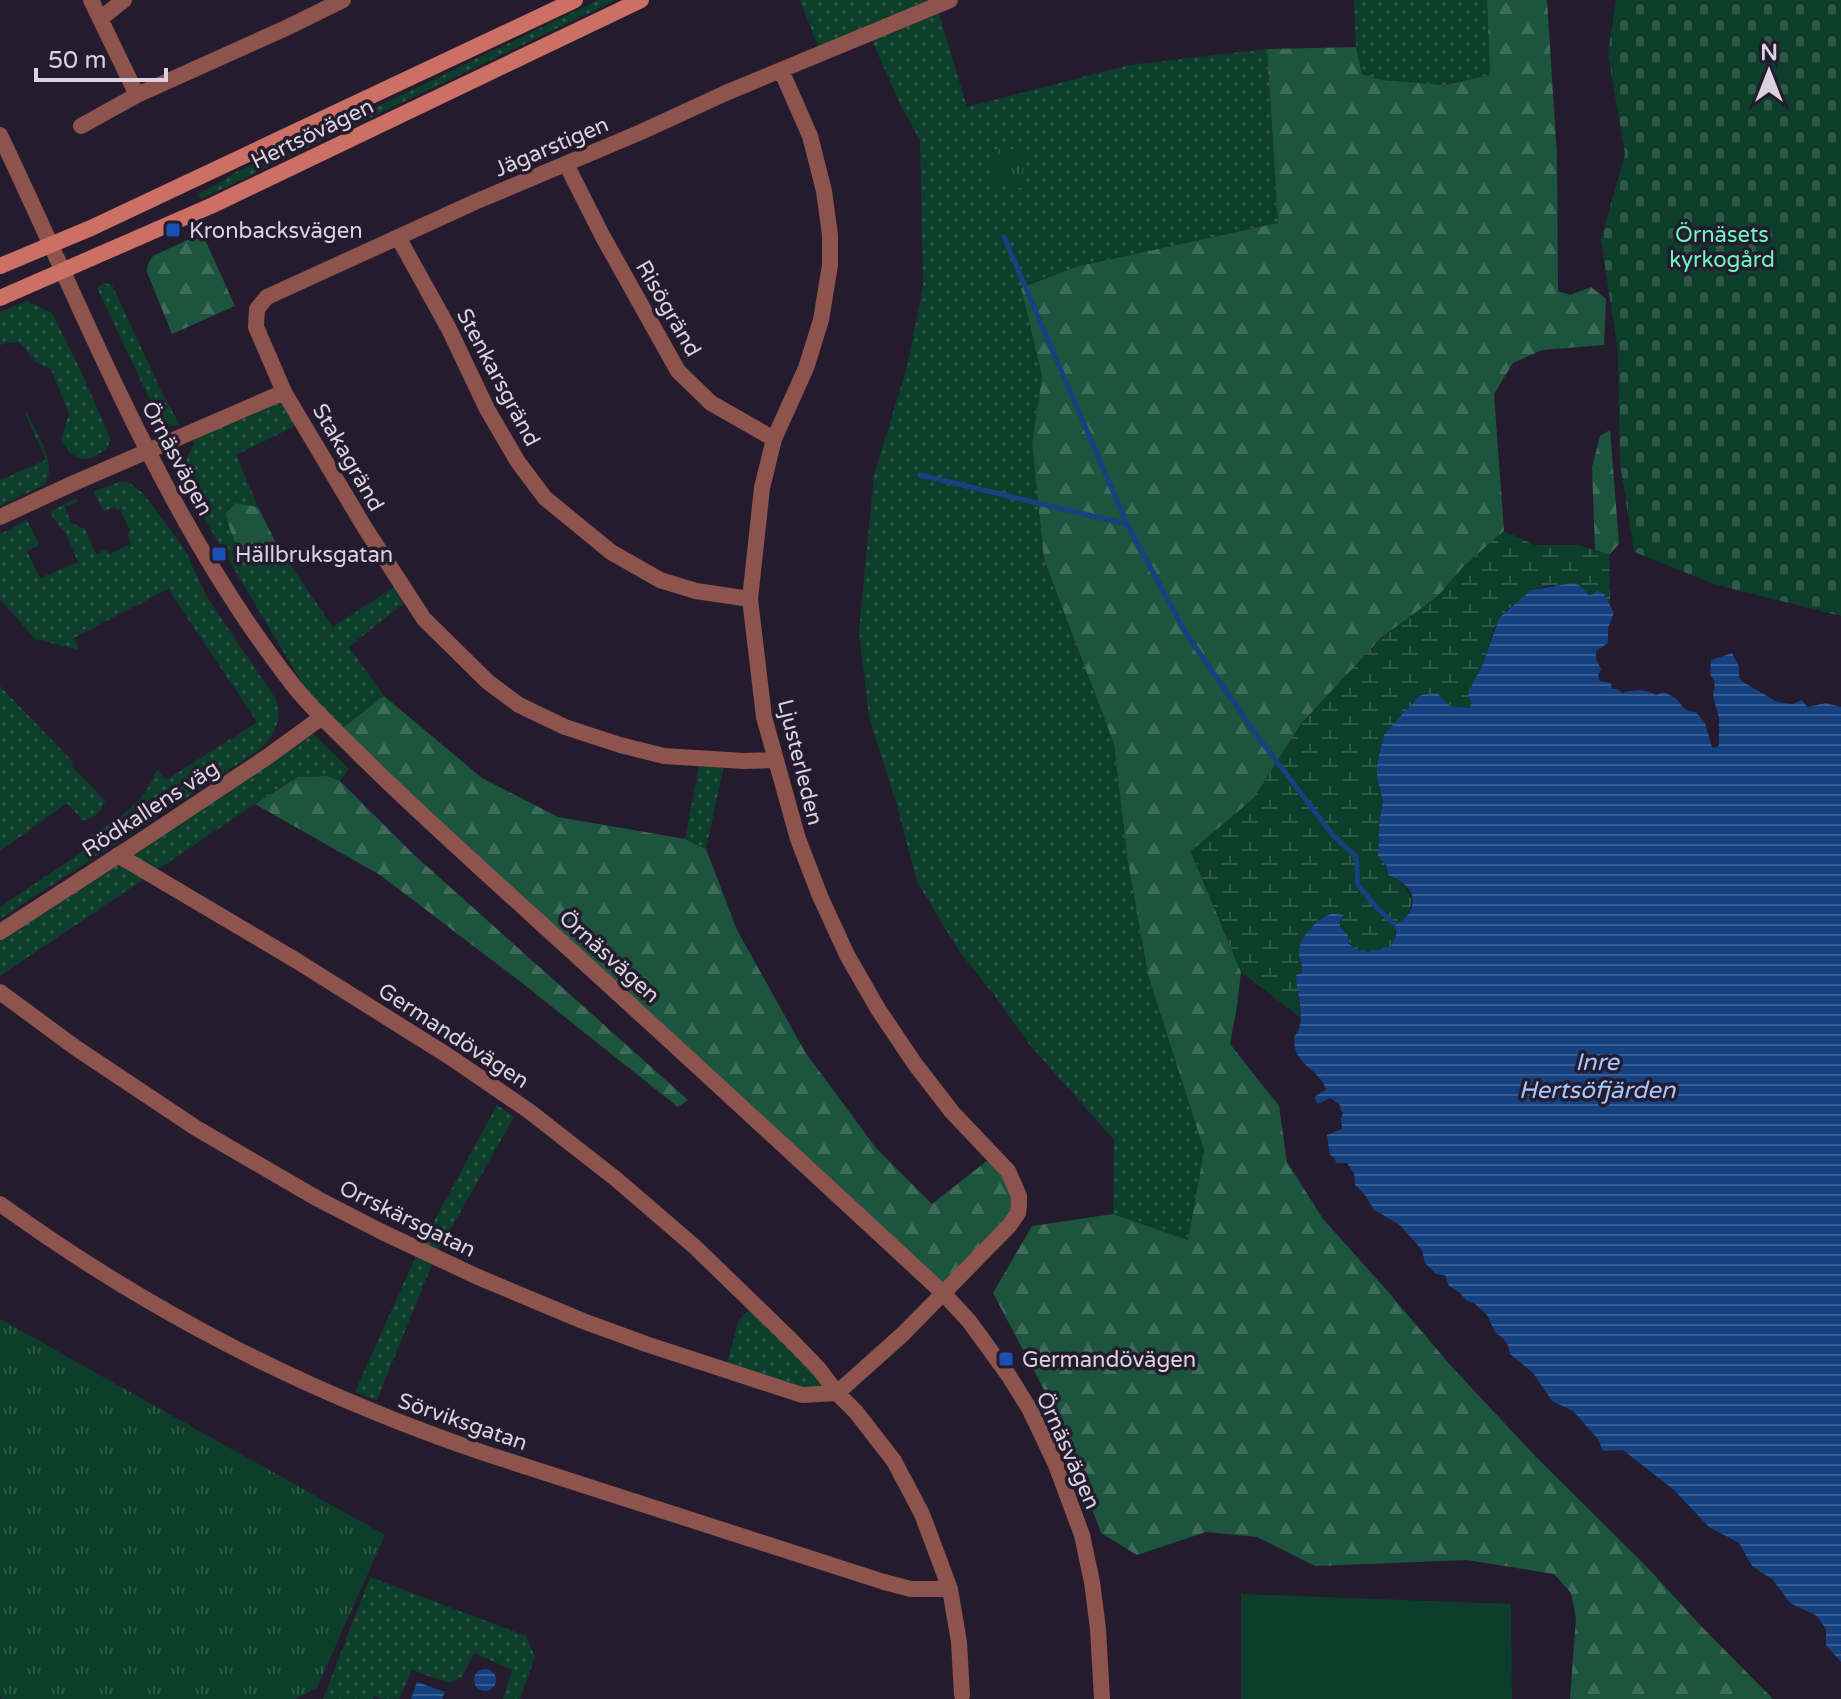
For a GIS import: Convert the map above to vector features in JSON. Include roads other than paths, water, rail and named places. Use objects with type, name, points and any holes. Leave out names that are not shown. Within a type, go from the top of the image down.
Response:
[{"type":"main road","name":"Hertsövägen","points":[[0,266],[91,228],[575,0]]},
{"type":"main road","name":"Hertsövägen","points":[[0,298],[213,205],[641,0]]},
{"type":"street","points":[[91,0],[137,95]]},
{"type":"street","points":[[100,19],[124,0]]},
{"type":"street","points":[[81,126],[137,95],[343,0]]},
{"type":"street","name":"Jägarstigen","points":[[284,392],[256,327],[257,309],[267,297],[781,70],[950,0]]},
{"type":"street","name":"Ljusterleden","points":[[781,70],[810,136],[821,177],[830,235],[830,265],[814,344],[774,439],[762,488],[750,599],[764,717],[798,839],[847,955],[915,1064],[952,1112],[1008,1171],[1019,1196],[1018,1213],[1009,1226],[943,1293]]},
{"type":"street","points":[[0,135],[51,245]]},
{"type":"street","name":"Risögränd","points":[[566,164],[678,371],[711,403],[774,439]]},
{"type":"street","name":"Stenkarsgränd","points":[[398,237],[449,329],[487,409],[518,462],[545,498],[611,552],[660,580],[696,591],[750,599]]},
{"type":"street","name":"Örnäsvägen","points":[[51,245],[175,505],[238,609],[295,688],[375,770],[943,1293],[969,1321],[1009,1376],[1030,1410],[1056,1465],[1082,1535],[1098,1629],[1102,1699]]},
{"type":"street","name":"Stakagränd","points":[[149,451],[284,392],[365,528],[424,619],[488,682],[519,705],[565,727],[620,745],[664,756],[776,760]]},
{"type":"street","points":[[0,517],[149,451]]},
{"type":"street","name":"Rödkallens väg","points":[[0,932],[267,757],[322,717]]},
{"type":"street","name":"Germandövägen","points":[[118,855],[297,961],[450,1057],[529,1111],[616,1179],[695,1247],[814,1364],[894,1461],[922,1514],[950,1589],[959,1642],[962,1695]]},
{"type":"street","name":"Orrskärsgatan","points":[[0,992],[76,1048],[196,1128],[318,1199],[416,1248],[545,1306],[646,1344],[802,1395],[837,1393]]},
{"type":"street","name":"Sörviksgatan","points":[[0,1204],[86,1265],[167,1313],[294,1379],[363,1409],[487,1454],[884,1582],[911,1589],[950,1589]]},
{"type":"street","points":[[837,1393],[943,1293]]},
{"type":"water","name":"Inre Hertsöfjärden","points":[[1573,583],[1589,595],[1597,590],[1604,594],[1614,613],[1608,628],[1608,643],[1596,651],[1601,669],[1598,676],[1600,681],[1611,683],[1612,689],[1622,693],[1639,690],[1656,695],[1664,692],[1674,697],[1686,709],[1696,712],[1705,723],[1712,747],[1719,745],[1719,718],[1713,696],[1715,682],[1710,674],[1711,660],[1732,653],[1739,667],[1739,678],[1777,702],[1793,704],[1802,700],[1807,707],[1826,703],[1841,707],[1841,1662],[1826,1645],[1826,1629],[1817,1616],[1790,1603],[1773,1580],[1752,1566],[1739,1543],[1709,1527],[1674,1490],[1623,1450],[1603,1451],[1598,1439],[1573,1411],[1552,1401],[1533,1373],[1510,1354],[1508,1345],[1495,1332],[1487,1315],[1449,1286],[1445,1275],[1436,1274],[1425,1263],[1422,1250],[1400,1225],[1374,1210],[1355,1185],[1354,1173],[1347,1163],[1336,1163],[1330,1155],[1327,1135],[1342,1129],[1340,1105],[1330,1098],[1318,1104],[1314,1097],[1326,1090],[1324,1084],[1296,1050],[1294,1037],[1301,1015],[1296,975],[1302,973],[1299,948],[1309,930],[1331,914],[1344,915],[1340,927],[1348,935],[1349,944],[1368,953],[1390,947],[1395,939],[1394,924],[1407,916],[1412,907],[1410,891],[1388,875],[1386,865],[1378,856],[1383,801],[1377,764],[1384,735],[1421,695],[1437,693],[1450,706],[1469,708],[1472,703],[1468,695],[1499,618],[1531,590]]},
{"type":"water","points":[[485,1669],[493,1672],[496,1680],[493,1688],[485,1691],[477,1688],[474,1680],[477,1672]]},
{"type":"water","points":[[417,1682],[445,1692],[442,1699],[411,1699]]},
{"type":"waterway","points":[[1004,237],[1127,524],[1187,635],[1258,737],[1332,834],[1356,857],[1358,885],[1394,924]]},
{"type":"waterway","points":[[920,475],[1126,524]]},
{"type":"place","name":"Kronbacksvägen","points":[[173,230]]},
{"type":"place","name":"Hällbruksgatan","points":[[219,554]]},
{"type":"place","name":"Germandövägen","points":[[1006,1359]]},
{"type":"park label","name":"Örnäsets kyrkogård","points":[[1722,246]]}]
